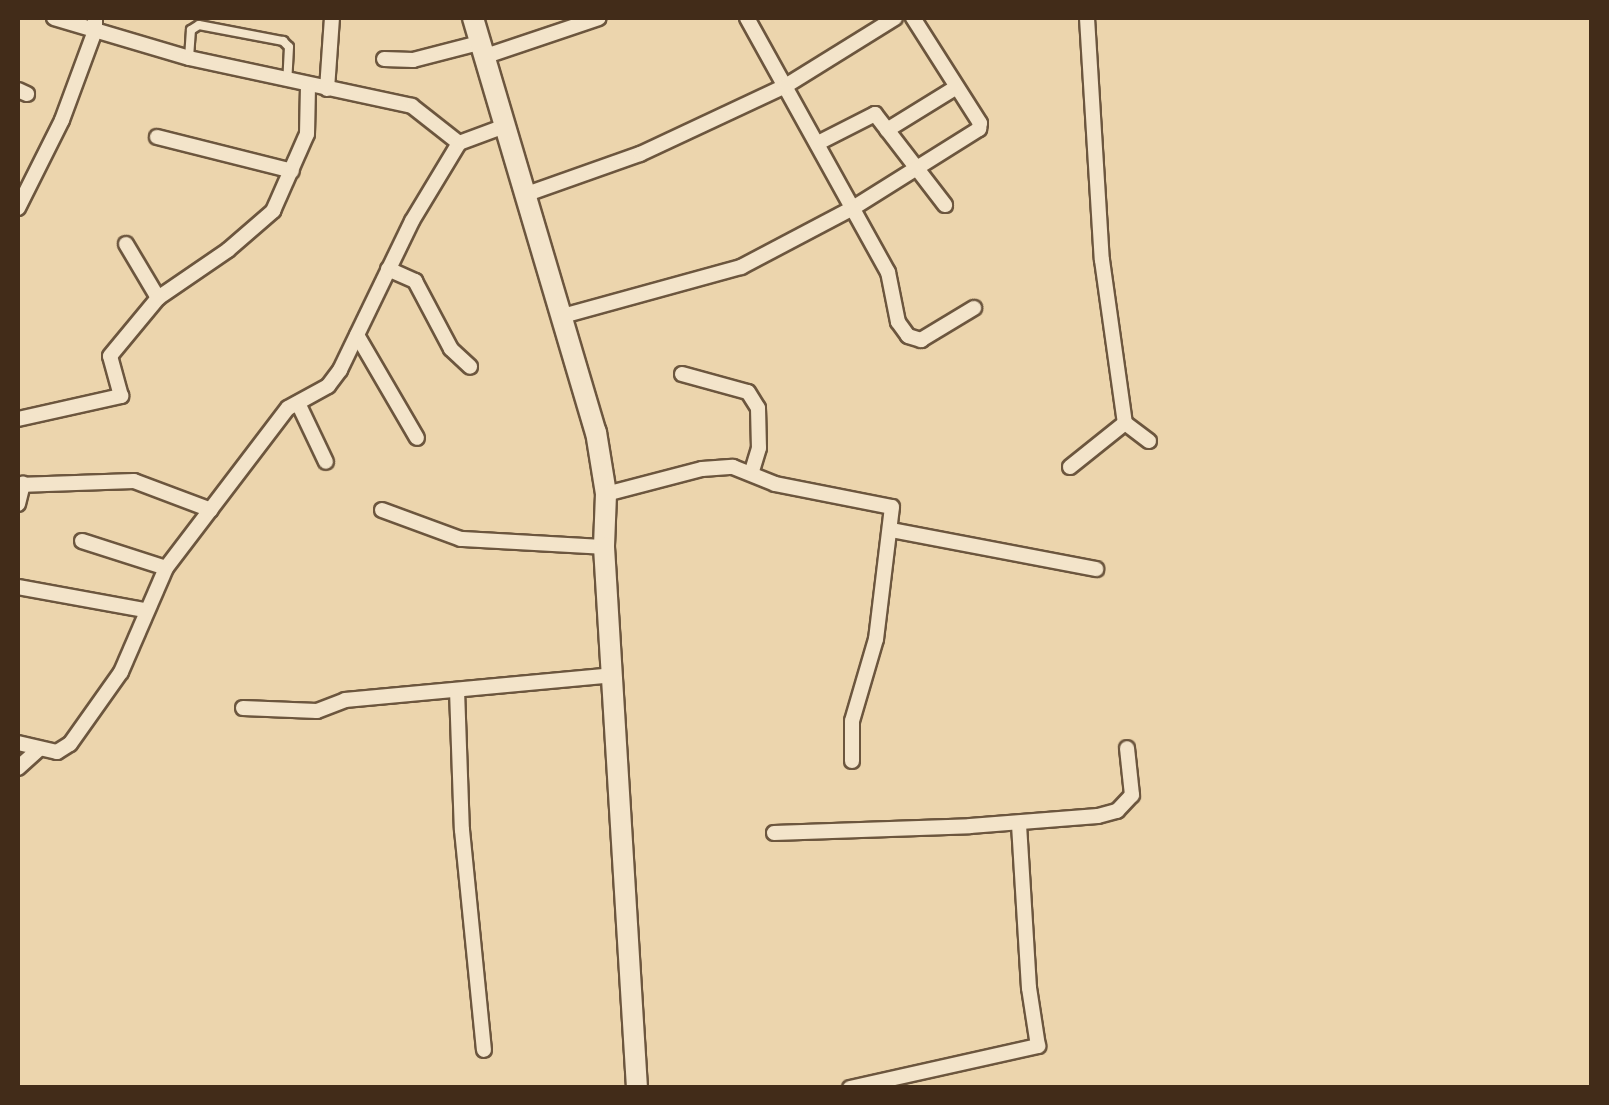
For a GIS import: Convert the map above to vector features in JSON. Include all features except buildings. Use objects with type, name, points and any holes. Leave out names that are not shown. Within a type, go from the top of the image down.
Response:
[{"type":"main road","points":[[474,18],[502,127],[596,432],[606,494],[604,547],[637,1088]]},
{"type":"street","points":[[54,18],[95,24],[189,58],[412,106],[459,143]]},
{"type":"street","points":[[326,88],[332,18]]},
{"type":"street","points":[[384,59],[413,60],[481,50],[599,18]]},
{"type":"street","points":[[746,18],[888,272],[898,322],[908,336],[920,340],[974,308]]},
{"type":"street","points":[[524,195],[640,154],[787,86],[894,18]]},
{"type":"street","points":[[563,316],[740,267],[853,208],[981,126],[913,18]]},
{"type":"street","points":[[1087,18],[1102,260],[1125,423],[1149,441]]},
{"type":"street","points":[[18,208],[41,168],[95,24]]},
{"type":"street","points":[[18,419],[122,396],[110,356],[158,298],[228,250],[273,211],[307,134],[308,85]]},
{"type":"street","points":[[887,130],[955,88]]},
{"type":"street","points":[[818,143],[872,114],[945,205]]},
{"type":"street","points":[[18,743],[57,752],[86,723],[120,672],[166,568],[288,408],[328,386],[459,143],[502,127]]},
{"type":"street","points":[[157,137],[292,170]]},
{"type":"street","points":[[126,244],[158,298]]},
{"type":"street","points":[[388,269],[415,281],[450,349],[470,366]]},
{"type":"street","points":[[357,334],[417,438]]},
{"type":"street","points":[[682,374],[748,392],[758,408],[759,448],[752,471]]},
{"type":"street","points":[[298,402],[326,462]]},
{"type":"street","points":[[1070,467],[1125,423]]},
{"type":"street","points":[[606,494],[702,469],[752,471],[775,484],[886,504],[894,512],[876,640],[852,721],[852,761]]},
{"type":"street","points":[[18,504],[20,484],[134,481],[211,510]]},
{"type":"street","points":[[382,510],[461,540],[604,547]]},
{"type":"street","points":[[891,530],[1096,569]]},
{"type":"street","points":[[82,540],[166,568]]},
{"type":"street","points":[[18,587],[145,610]]},
{"type":"street","points":[[243,708],[317,711],[344,700],[612,676]]},
{"type":"street","points":[[457,690],[462,830],[484,1050]]},
{"type":"street","points":[[774,833],[1098,816],[1125,806],[1132,795],[1128,748]]},
{"type":"street","points":[[18,768],[39,749]]},
{"type":"street","points":[[850,1088],[1038,1046],[1030,988],[1019,823]]},
{"type":"lane","points":[[210,27],[214,18]]},
{"type":"lane","points":[[189,58],[191,30],[200,25],[282,41],[289,46],[287,82]]}]
